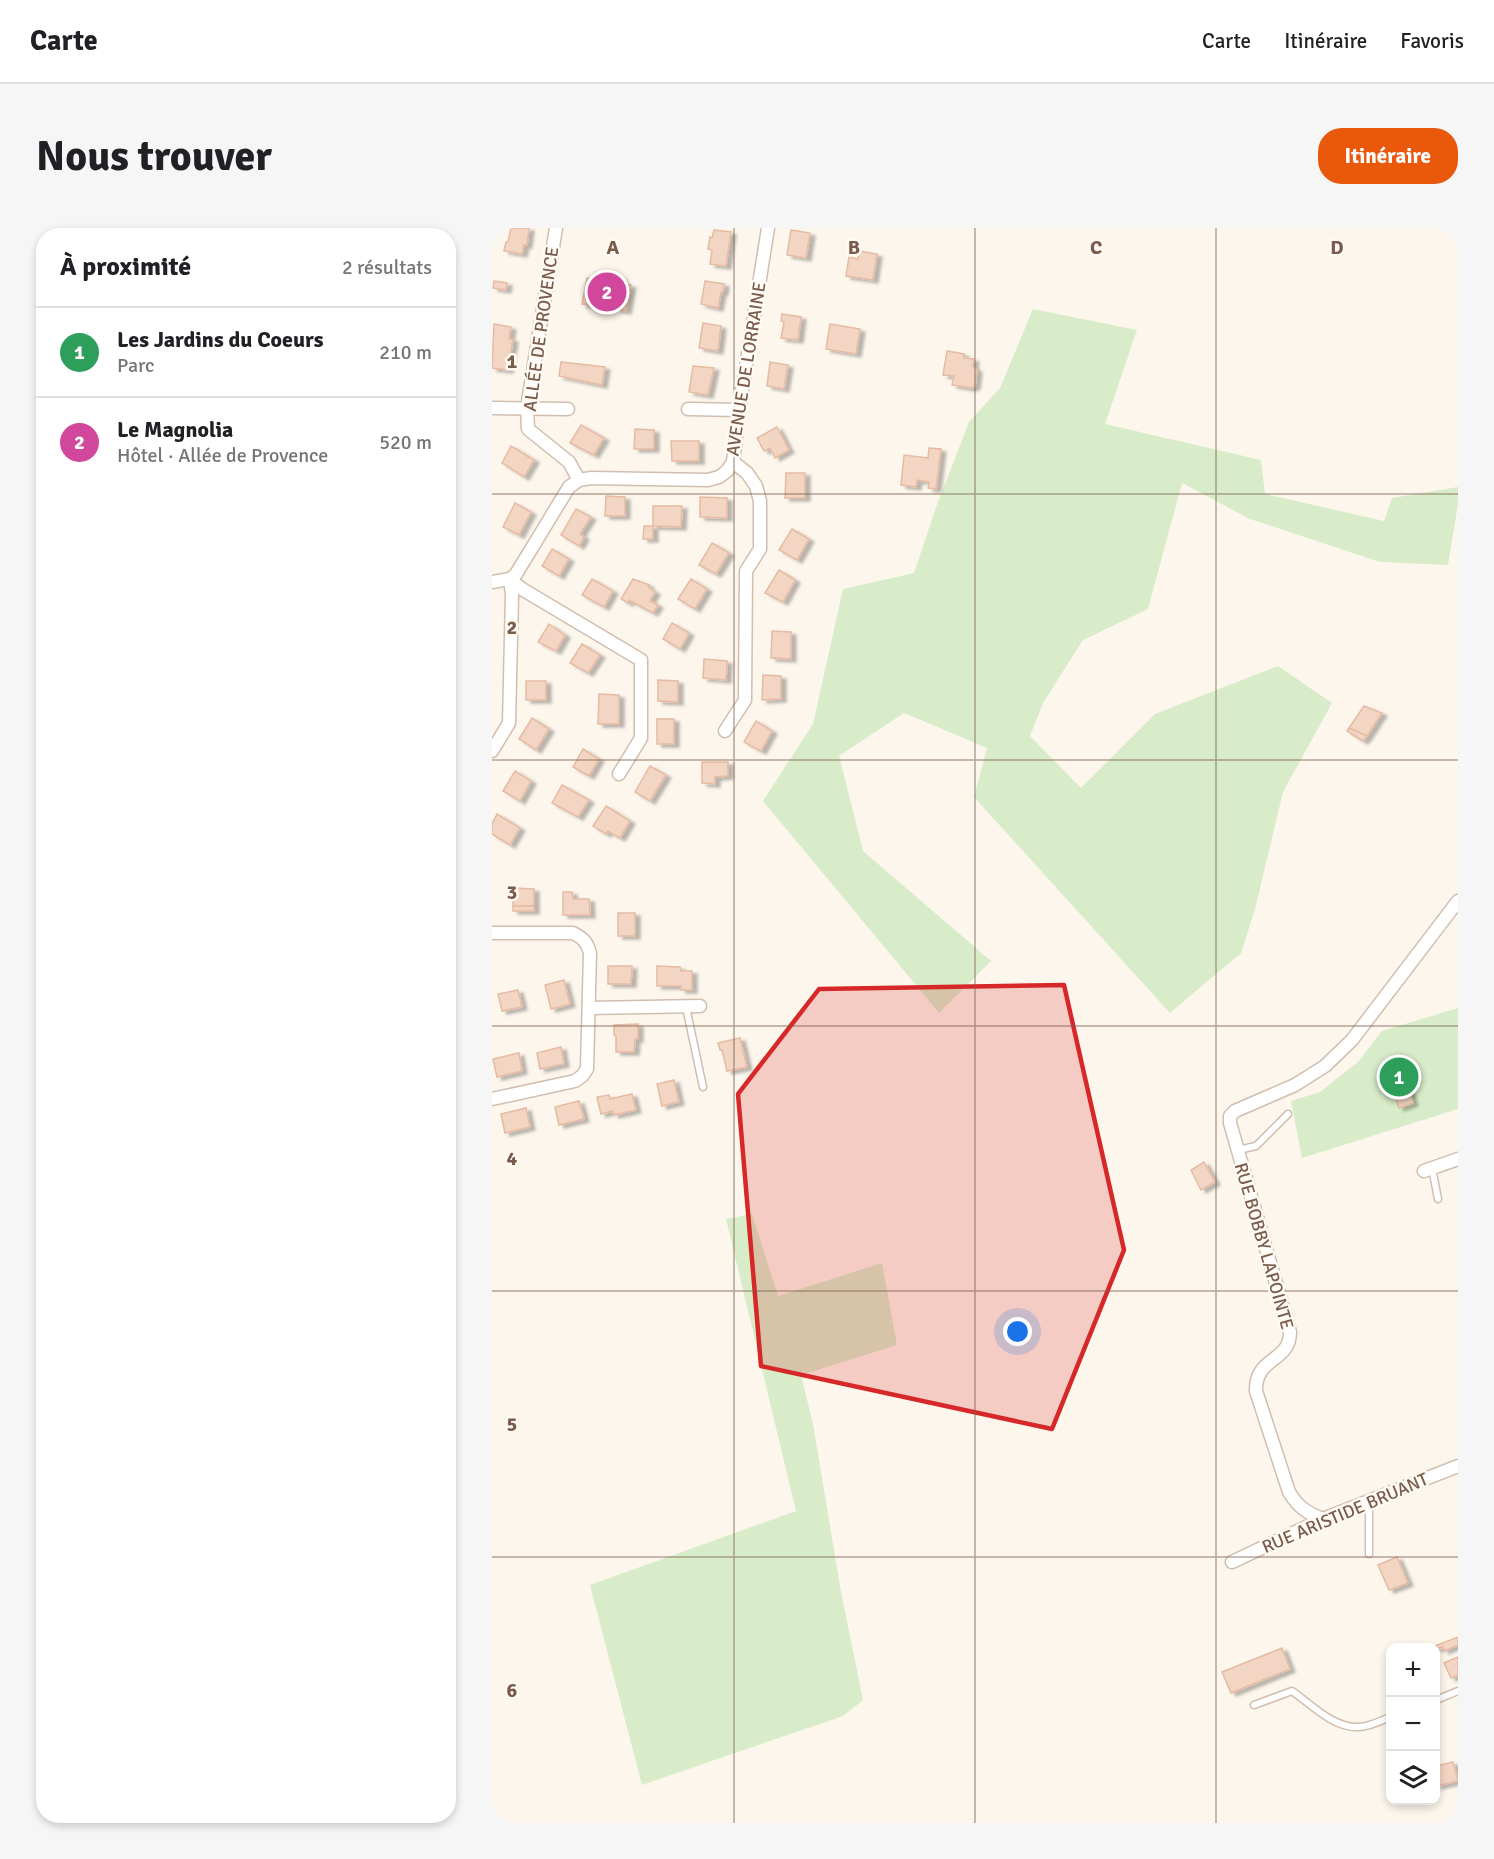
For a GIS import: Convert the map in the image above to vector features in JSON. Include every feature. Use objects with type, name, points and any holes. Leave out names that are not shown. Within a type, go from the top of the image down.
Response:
[{"type":"street","name":"ALLÉE DE PROVENCE","points":[[556,228],[527,408],[528,429],[569,462],[579,480]]},
{"type":"street","name":"AVENUE DE LORRAINE","points":[[579,480],[591,478],[708,480],[727,471],[733,462],[768,228]]},
{"type":"street","points":[[492,408],[568,409]]},
{"type":"street","points":[[688,410],[739,410]]},
{"type":"street","points":[[725,731],[745,700],[746,571],[760,549],[760,501],[756,486],[747,473],[733,462]]},
{"type":"street","points":[[492,582],[510,579],[521,567],[569,487],[579,480]]},
{"type":"street","points":[[492,751],[509,723],[512,595],[510,579]]},
{"type":"street","points":[[510,579],[522,590],[641,660],[641,738],[619,774]]},
{"type":"street","name":"RUE BOBBY LAPOINTE","points":[[1323,1519],[1308,1514],[1296,1504],[1289,1492],[1256,1391],[1256,1380],[1260,1371],[1283,1352],[1290,1343],[1290,1332],[1230,1123],[1230,1116],[1235,1111],[1295,1085],[1325,1066],[1352,1040],[1458,901]]},
{"type":"street","points":[[492,933],[573,933],[587,944],[590,953],[589,1062],[587,1069],[575,1081],[492,1099]]},
{"type":"street","points":[[589,1008],[700,1006]]},
{"type":"street","points":[[1428,1169],[1458,1159]]},
{"type":"street","name":"RUE ARISTIDE BRUANT","points":[[1232,1562],[1323,1519],[1458,1466]]},
{"type":"lane","points":[[685,1006],[703,1087]]},
{"type":"lane","points":[[1238,1150],[1256,1146],[1288,1114]]},
{"type":"lane","points":[[1428,1169],[1438,1199]]},
{"type":"lane","points":[[1369,1500],[1369,1554]]},
{"type":"lane","points":[[1254,1705],[1292,1690],[1331,1719],[1344,1725],[1358,1727],[1386,1718]]},
{"type":"lane","points":[[1440,1698],[1458,1691]]},
{"type":"highlighted area","points":[[1064,985],[1124,1250],[1052,1429],[761,1366],[738,1094],[819,989]]},
{"type":"green space","points":[[1033,309],[1137,330],[1105,424],[1261,460],[1265,494],[1384,521],[1392,498],[1458,487],[1458,504],[1448,565],[1380,562],[1250,519],[1182,483],[1148,609],[1083,640],[1043,703],[1030,736],[1081,788],[1155,714],[1278,666],[1332,703],[1283,792],[1255,909],[1241,953],[1170,1013],[974,797],[987,748],[904,713],[839,756],[863,851],[991,961],[939,1013],[763,801],[813,724],[843,589],[914,573],[935,510],[969,422],[1000,388]]},
{"type":"green space","points":[[1458,1008],[1458,1109],[1302,1158],[1291,1101],[1320,1092],[1358,1062],[1382,1031]]},
{"type":"green space","points":[[752,1214],[778,1296],[882,1263],[897,1345],[801,1375],[813,1424],[841,1592],[863,1700],[843,1716],[642,1785],[590,1585],[796,1511],[726,1219]]},
{"type":"building","points":[[511,228],[529,228],[527,245],[524,245],[522,254],[504,251]]},
{"type":"building","points":[[714,230],[731,232],[726,266],[710,264],[712,250],[708,249]]},
{"type":"building","points":[[791,230],[810,233],[806,258],[787,255]]},
{"type":"building","points":[[859,251],[877,254],[873,280],[846,276],[849,257],[858,259]]},
{"type":"building","points":[[596,277],[622,279],[622,284],[631,285],[626,311],[616,309],[618,304],[593,300],[592,305],[582,304],[587,278],[595,279]]},
{"type":"building","points":[[494,281],[507,283],[506,290],[493,288]]},
{"type":"building","points":[[705,281],[724,284],[718,308],[701,304]]},
{"type":"building","points":[[782,314],[801,317],[798,340],[781,338],[784,322],[781,321]]},
{"type":"building","points":[[703,323],[721,326],[718,351],[699,348]]},
{"type":"building","points":[[494,324],[511,327],[509,339],[513,339],[508,370],[492,368]]},
{"type":"building","points":[[830,324],[860,329],[856,354],[826,349]]},
{"type":"building","points":[[947,351],[964,354],[964,358],[974,359],[973,366],[977,370],[975,386],[971,388],[952,385],[954,376],[943,375]]},
{"type":"building","points":[[561,362],[605,367],[602,385],[559,376]]},
{"type":"building","points":[[770,362],[788,365],[784,389],[767,386]]},
{"type":"building","points":[[693,366],[714,368],[708,395],[689,392]]},
{"type":"building","points":[[581,425],[604,438],[594,455],[570,443]]},
{"type":"building","points":[[777,427],[789,450],[775,458],[770,448],[764,451],[757,438]]},
{"type":"building","points":[[635,429],[654,430],[654,449],[634,449]]},
{"type":"building","points":[[671,441],[699,441],[699,461],[672,461]]},
{"type":"building","points":[[511,446],[534,460],[524,477],[502,463]]},
{"type":"building","points":[[929,448],[941,449],[936,489],[928,488],[929,482],[917,480],[916,487],[901,485],[904,455],[928,458]]},
{"type":"building","points":[[786,473],[805,473],[805,498],[785,498]]},
{"type":"building","points":[[606,496],[625,497],[625,516],[605,516]]},
{"type":"building","points":[[700,497],[727,498],[727,518],[700,517]]},
{"type":"building","points":[[515,503],[531,512],[519,535],[503,527]]},
{"type":"building","points":[[653,506],[682,506],[681,527],[653,526]]},
{"type":"building","points":[[576,509],[591,517],[580,534],[584,537],[579,546],[561,535]]},
{"type":"building","points":[[644,526],[653,526],[653,539],[643,539]]},
{"type":"building","points":[[792,529],[809,539],[797,560],[779,550]]},
{"type":"building","points":[[712,543],[729,553],[716,574],[699,565]]},
{"type":"building","points":[[552,549],[569,559],[559,576],[542,566]]},
{"type":"building","points":[[779,570],[795,580],[783,602],[765,593]]},
{"type":"building","points":[[592,579],[613,591],[604,607],[582,595]]},
{"type":"building","points":[[633,579],[649,585],[648,587],[655,592],[650,601],[658,605],[653,613],[629,600],[628,603],[621,599]]},
{"type":"building","points":[[691,579],[707,589],[695,609],[678,599]]},
{"type":"building","points":[[672,623],[689,633],[680,649],[663,639]]},
{"type":"building","points":[[549,624],[565,635],[556,651],[538,642]]},
{"type":"building","points":[[772,631],[791,632],[791,659],[771,658]]},
{"type":"building","points":[[582,644],[600,655],[588,673],[570,663]]},
{"type":"building","points":[[704,659],[727,661],[726,680],[703,678]]},
{"type":"building","points":[[763,675],[781,676],[781,699],[762,700]]},
{"type":"building","points":[[658,680],[678,681],[678,702],[658,701]]},
{"type":"building","points":[[526,681],[546,681],[546,700],[526,700]]},
{"type":"building","points":[[599,694],[619,695],[619,724],[598,724]]},
{"type":"building","points":[[1364,706],[1382,713],[1367,736],[1349,728]]},
{"type":"building","points":[[532,718],[549,729],[536,750],[519,739]]},
{"type":"building","points":[[657,719],[674,719],[674,744],[657,744]]},
{"type":"building","points":[[756,721],[772,731],[761,751],[744,742]]},
{"type":"building","points":[[1349,728],[1367,736],[1363,741],[1347,731]]},
{"type":"building","points":[[583,749],[599,759],[589,776],[573,767]]},
{"type":"building","points":[[702,762],[728,762],[728,776],[715,777],[715,784],[702,783]]},
{"type":"building","points":[[650,766],[666,775],[650,801],[635,792]]},
{"type":"building","points":[[515,771],[531,781],[520,801],[503,791]]},
{"type":"building","points":[[562,785],[589,800],[578,817],[552,803]]},
{"type":"building","points":[[606,806],[630,821],[620,838],[608,831],[606,834],[593,826]]},
{"type":"building","points":[[497,814],[520,828],[510,845],[492,834],[492,824]]},
{"type":"building","points":[[513,888],[534,889],[534,906],[513,906]]},
{"type":"building","points":[[563,892],[572,892],[573,899],[589,899],[590,915],[563,915]]},
{"type":"building","points":[[513,906],[534,906],[534,911],[513,911]]},
{"type":"building","points":[[618,913],[635,913],[635,936],[618,936]]},
{"type":"building","points":[[608,966],[632,966],[631,984],[608,984]]},
{"type":"building","points":[[657,966],[680,967],[681,971],[692,971],[692,990],[681,990],[681,986],[657,986]]},
{"type":"building","points":[[564,980],[570,1004],[551,1009],[545,985]]},
{"type":"building","points":[[518,990],[522,1007],[502,1011],[498,994]]},
{"type":"building","points":[[638,1024],[638,1039],[635,1039],[634,1052],[616,1052],[614,1025]]},
{"type":"building","points":[[740,1038],[747,1067],[727,1071],[718,1043]]},
{"type":"building","points":[[561,1047],[564,1064],[540,1069],[537,1053]]},
{"type":"building","points":[[519,1053],[522,1071],[497,1077],[493,1059]]},
{"type":"building","points":[[674,1080],[679,1102],[662,1106],[657,1084]]},
{"type":"building","points":[[1407,1083],[1413,1103],[1399,1108],[1392,1087]]},
{"type":"building","points":[[632,1094],[636,1110],[614,1115],[613,1111],[601,1114],[597,1097],[609,1095],[610,1099]]},
{"type":"building","points":[[579,1101],[584,1119],[559,1125],[555,1107]]},
{"type":"building","points":[[526,1108],[530,1127],[505,1133],[501,1114]]},
{"type":"building","points":[[1204,1162],[1215,1182],[1201,1190],[1191,1170]]},
{"type":"building","points":[[1397,1557],[1408,1583],[1389,1590],[1378,1565]]},
{"type":"building","points":[[1458,1637],[1458,1645],[1444,1651],[1443,1647],[1440,1648],[1440,1644]]},
{"type":"building","points":[[1282,1648],[1290,1669],[1231,1693],[1222,1672]]},
{"type":"building","points":[[1458,1657],[1458,1675],[1451,1678],[1444,1663]]},
{"type":"building","points":[[1453,1762],[1458,1781],[1440,1785],[1440,1765]]},
{"type":"place","name":"Le Magnolia","points":[[607,292]]},
{"type":"place","name":"Les Jardins du Coeurs","points":[[1399,1077]]}]
